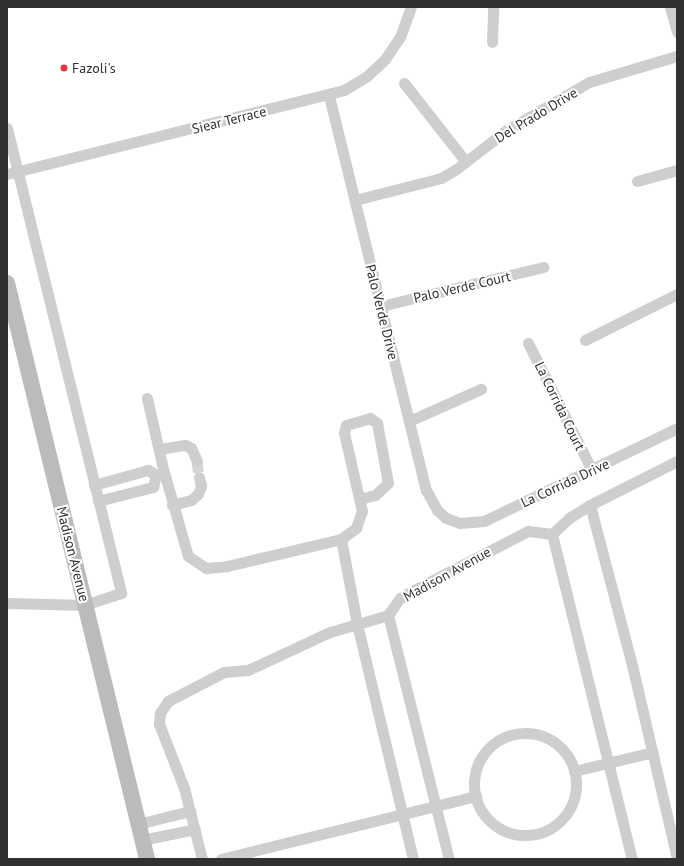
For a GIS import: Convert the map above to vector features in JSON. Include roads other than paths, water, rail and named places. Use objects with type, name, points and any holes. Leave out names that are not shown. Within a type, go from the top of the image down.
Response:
[{"type":"main road","name":"Madison Avenue","points":[[7,283],[147,859]]},
{"type":"street","name":"Siear Terrace","points":[[12,173],[329,96],[358,82],[385,59],[400,37],[411,7]]},
{"type":"street","points":[[492,7],[492,42]]},
{"type":"street","points":[[670,7],[677,32]]},
{"type":"street","name":"Del Prado Drive","points":[[355,200],[434,180],[466,162],[507,130],[589,82],[677,56]]},
{"type":"street","points":[[404,83],[466,162]]},
{"type":"street","name":"Palo Verde Drive","points":[[329,96],[428,498],[437,510],[449,519]]},
{"type":"street","points":[[7,128],[12,173],[121,593],[85,605],[7,603]]},
{"type":"street","points":[[637,181],[677,170]]},
{"type":"street","name":"Palo Verde Court","points":[[381,306],[543,267]]},
{"type":"street","points":[[585,340],[677,294]]},
{"type":"street","name":"La Corrida Court","points":[[528,342],[592,470]]},
{"type":"street","points":[[409,421],[481,389]]},
{"type":"street","points":[[147,398],[159,449],[160,474],[172,505],[188,556],[206,568],[227,566],[341,539],[356,528],[362,511],[344,433],[346,424],[370,418],[377,423],[388,483],[375,495],[360,499]]},
{"type":"street","name":"La Corrida Drive","points":[[449,519],[468,524],[484,521],[677,428]]},
{"type":"street","points":[[159,449],[185,445],[191,448],[196,461]]},
{"type":"street","points":[[632,859],[610,764],[552,534],[569,518],[590,505],[677,461]]},
{"type":"street","points":[[94,485],[148,470],[160,474]]},
{"type":"street","points":[[98,501],[153,487],[160,474]]},
{"type":"street","points":[[172,505],[191,500],[198,494],[201,486],[199,477]]},
{"type":"street","points":[[590,505],[653,752],[677,854]]},
{"type":"street","name":"Madison Avenue","points":[[388,615],[400,598],[528,531],[552,534]]},
{"type":"street","points":[[341,539],[357,624],[413,859]]},
{"type":"street","points":[[202,859],[178,769],[159,724],[160,713],[168,701],[224,672],[248,670],[330,632],[388,615],[449,859]]},
{"type":"street","points":[[531,734],[548,739],[566,754],[574,771],[576,791],[569,810],[556,825],[538,833],[518,834],[499,828],[484,814],[476,796],[474,778],[480,761],[496,742],[512,735],[531,734]]},
{"type":"street","points":[[574,771],[610,764],[653,752]]},
{"type":"street","points":[[221,859],[476,796]]},
{"type":"street","points":[[140,832],[190,811]]},
{"type":"street","points":[[140,832],[195,829]]},
{"type":"tunnel","points":[[197,461],[199,477]]},
{"type":"place","name":"Fazoli's","points":[[64,68]]}]
